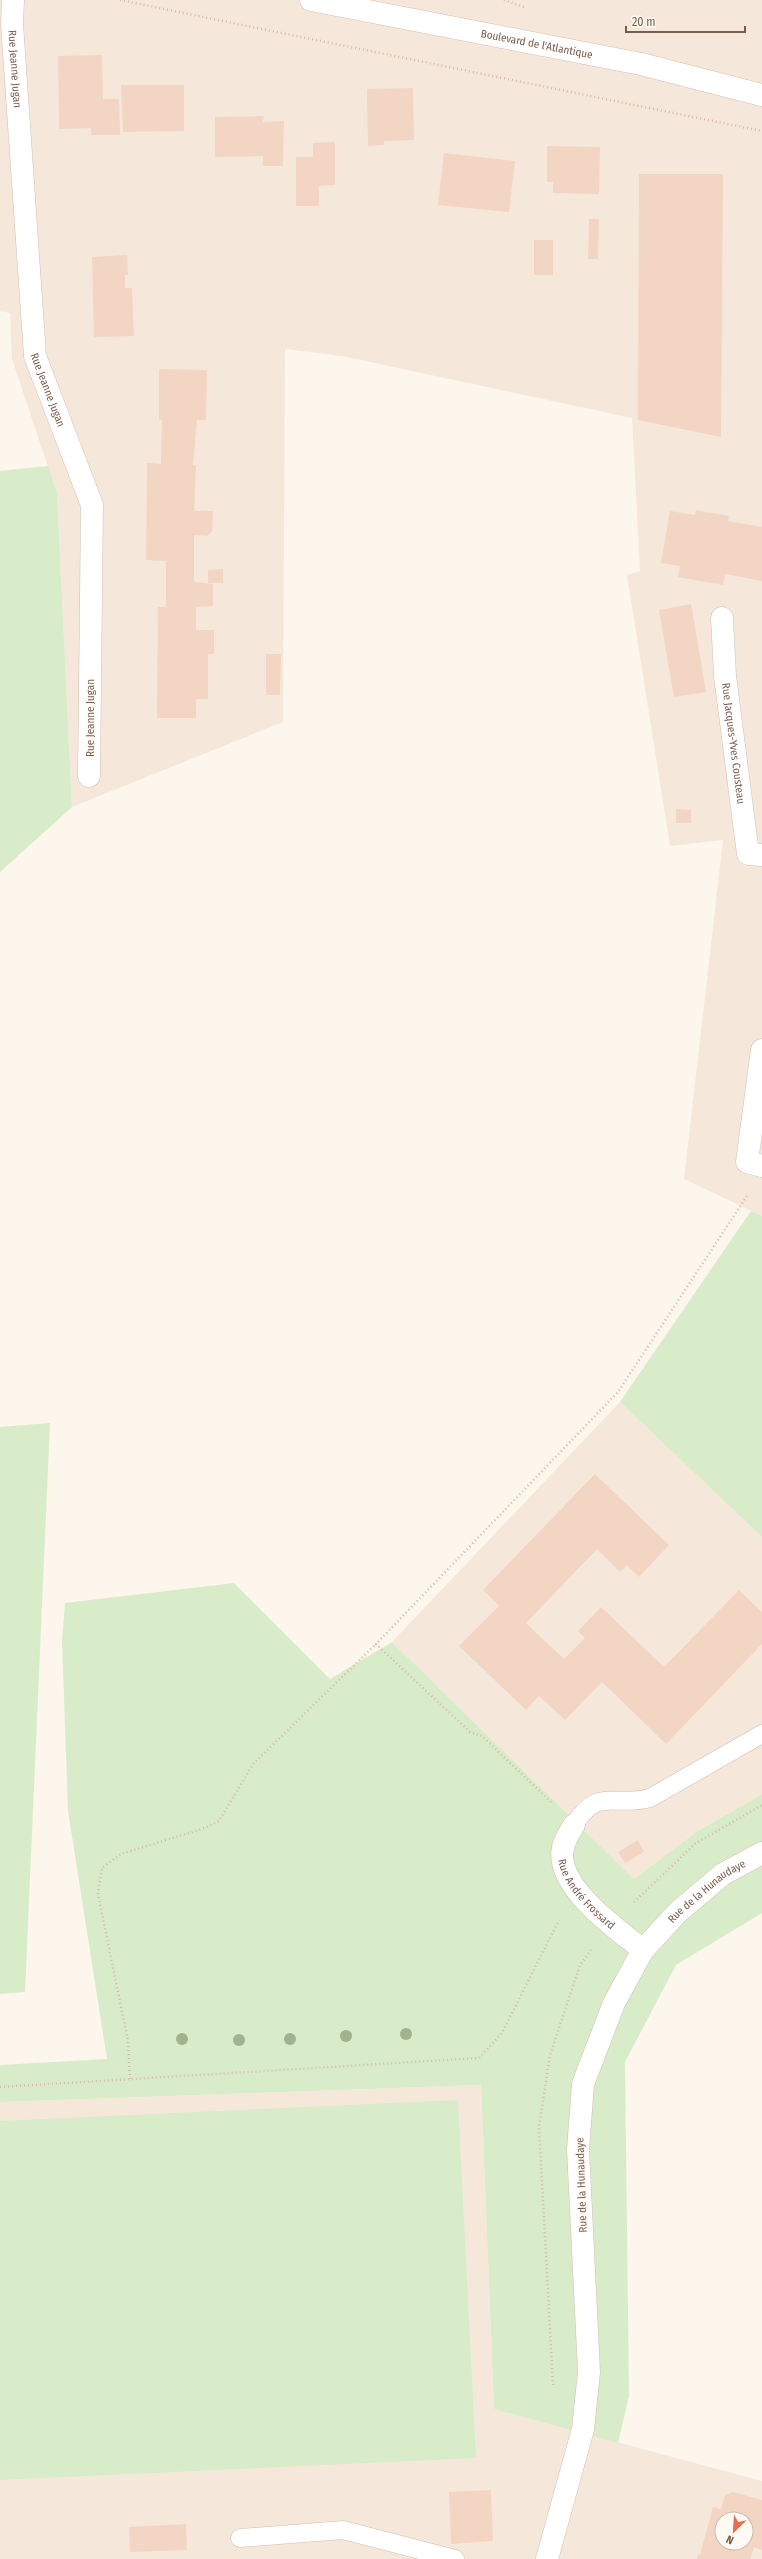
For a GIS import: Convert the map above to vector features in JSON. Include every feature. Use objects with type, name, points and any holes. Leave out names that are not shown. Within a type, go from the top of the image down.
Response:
[{"type":"street","name":"Rue Jeanne Jugan","points":[[13,0],[12,24],[35,356],[92,504],[90,776]]},
{"type":"street","name":"Boulevard de l'Atlantique","points":[[311,0],[641,64],[762,95]]},
{"type":"street","name":"Rue Jacques-Yves Cousteau","points":[[722,618],[725,676],[748,854],[762,855]]},
{"type":"street","points":[[754,1164],[762,1050]]},
{"type":"street","name":"Rue André Frossard","points":[[574,1825],[563,1848],[564,1866],[570,1883],[611,1923],[643,1950]]},
{"type":"street","name":"Rue de la Hunaudaye","points":[[547,2559],[583,2429],[589,2379],[578,2150],[583,2084],[614,2003],[643,1950],[684,1907],[723,1874],[762,1853]]},
{"type":"lane","points":[[574,1825],[585,1808],[594,1802],[633,1802],[650,1798],[762,1734]]},
{"type":"lane","points":[[240,2538],[343,2530],[455,2559]]},
{"type":"path","points":[[120,0],[762,132]]},
{"type":"path","points":[[130,2079],[128,2041],[98,1894],[102,1868],[121,1854],[205,1828],[219,1821],[253,1764],[376,1644],[618,1392],[749,1194]]},
{"type":"path","points":[[376,1644],[470,1732],[482,1736],[574,1825]]},
{"type":"path","points":[[611,1923],[696,1843],[762,1805]]},
{"type":"path","points":[[0,2087],[479,2058],[502,2033],[562,1916]]},
{"type":"shaded area","points":[[0,0],[762,0],[762,1216],[684,1179],[723,840],[670,846],[627,575],[640,571],[632,418],[342,356],[285,349],[283,722],[72,807],[57,494],[12,359],[10,313],[0,311]]},
{"type":"shaded area","points":[[620,1402],[762,1537],[762,1794],[696,1832],[634,1879],[392,1642]]},
{"type":"shaded area","points":[[481,2085],[494,2409],[762,2481],[762,2559],[0,2559],[0,2102]]},
{"type":"green space","points":[[48,466],[57,493],[72,807],[0,872],[0,471]]},
{"type":"green space","points":[[751,1211],[762,1216],[762,1537],[620,1402]]},
{"type":"green space","points":[[50,1423],[25,1992],[0,1994],[0,1427]]},
{"type":"green space","points":[[234,1583],[330,1679],[392,1642],[634,1879],[696,1832],[762,1794],[762,1913],[676,1965],[625,2062],[629,2396],[618,2443],[494,2409],[481,2085],[0,2102],[0,2065],[107,2059],[68,1811],[62,1641],[65,1603]]},
{"type":"green space","points":[[458,2100],[476,2458],[0,2480],[0,2121]]},
{"type":"building","points":[[102,55],[103,99],[119,99],[120,135],[91,135],[91,128],[59,129],[58,56]]},
{"type":"building","points":[[121,85],[184,85],[184,131],[123,132]]},
{"type":"building","points":[[413,88],[414,140],[384,141],[384,145],[368,146],[367,89]]},
{"type":"building","points":[[264,116],[263,122],[284,121],[283,166],[263,166],[263,156],[215,157],[215,117]]},
{"type":"building","points":[[335,142],[335,185],[319,186],[319,206],[296,206],[296,157],[313,157],[313,143]]},
{"type":"building","points":[[547,146],[600,147],[599,194],[553,193],[553,182],[547,182]]},
{"type":"building","points":[[444,153],[515,161],[509,212],[438,205]]},
{"type":"building","points":[[639,174],[723,174],[721,437],[638,420]]},
{"type":"building","points":[[589,219],[599,219],[598,259],[588,259]]},
{"type":"building","points":[[534,240],[553,240],[553,275],[534,275]]},
{"type":"building","points":[[127,255],[128,275],[125,275],[125,288],[132,288],[134,336],[94,337],[92,257]]},
{"type":"building","points":[[159,369],[207,370],[206,420],[197,420],[193,465],[196,465],[194,511],[213,511],[212,531],[208,536],[194,535],[194,582],[213,584],[213,606],[196,607],[196,630],[214,630],[214,654],[208,654],[208,699],[196,699],[196,718],[157,718],[158,607],[166,607],[166,561],[146,560],[147,463],[161,464],[162,420],[159,420]]},
{"type":"building","points":[[696,510],[729,516],[728,521],[762,527],[762,581],[725,574],[723,585],[700,581],[678,577],[680,566],[661,563],[670,511],[695,515]]},
{"type":"building","points":[[223,569],[223,583],[208,583],[208,570]]},
{"type":"building","points":[[691,604],[706,692],[674,697],[659,610]]},
{"type":"building","points":[[266,654],[281,654],[280,695],[266,695]]},
{"type":"building","points":[[676,809],[691,810],[691,823],[676,823]]},
{"type":"building","points":[[595,1474],[669,1545],[639,1577],[627,1565],[620,1572],[597,1549],[526,1623],[564,1659],[585,1638],[578,1631],[601,1607],[664,1667],[739,1590],[762,1612],[762,1644],[666,1744],[602,1682],[565,1720],[539,1696],[526,1710],[459,1646],[499,1606],[483,1590]]},
{"type":"building","points":[[638,1840],[644,1852],[625,1863],[618,1852]]},
{"type":"building","points":[[491,2490],[493,2541],[451,2544],[449,2492]]},
{"type":"building","points":[[733,2492],[762,2500],[762,2550],[754,2547],[754,2511],[714,2511],[714,2551],[753,2551],[750,2559],[697,2559],[698,2554],[700,2555],[713,2507],[721,2509],[725,2495]]},
{"type":"building","points":[[186,2524],[187,2550],[130,2552],[129,2527]]}]
